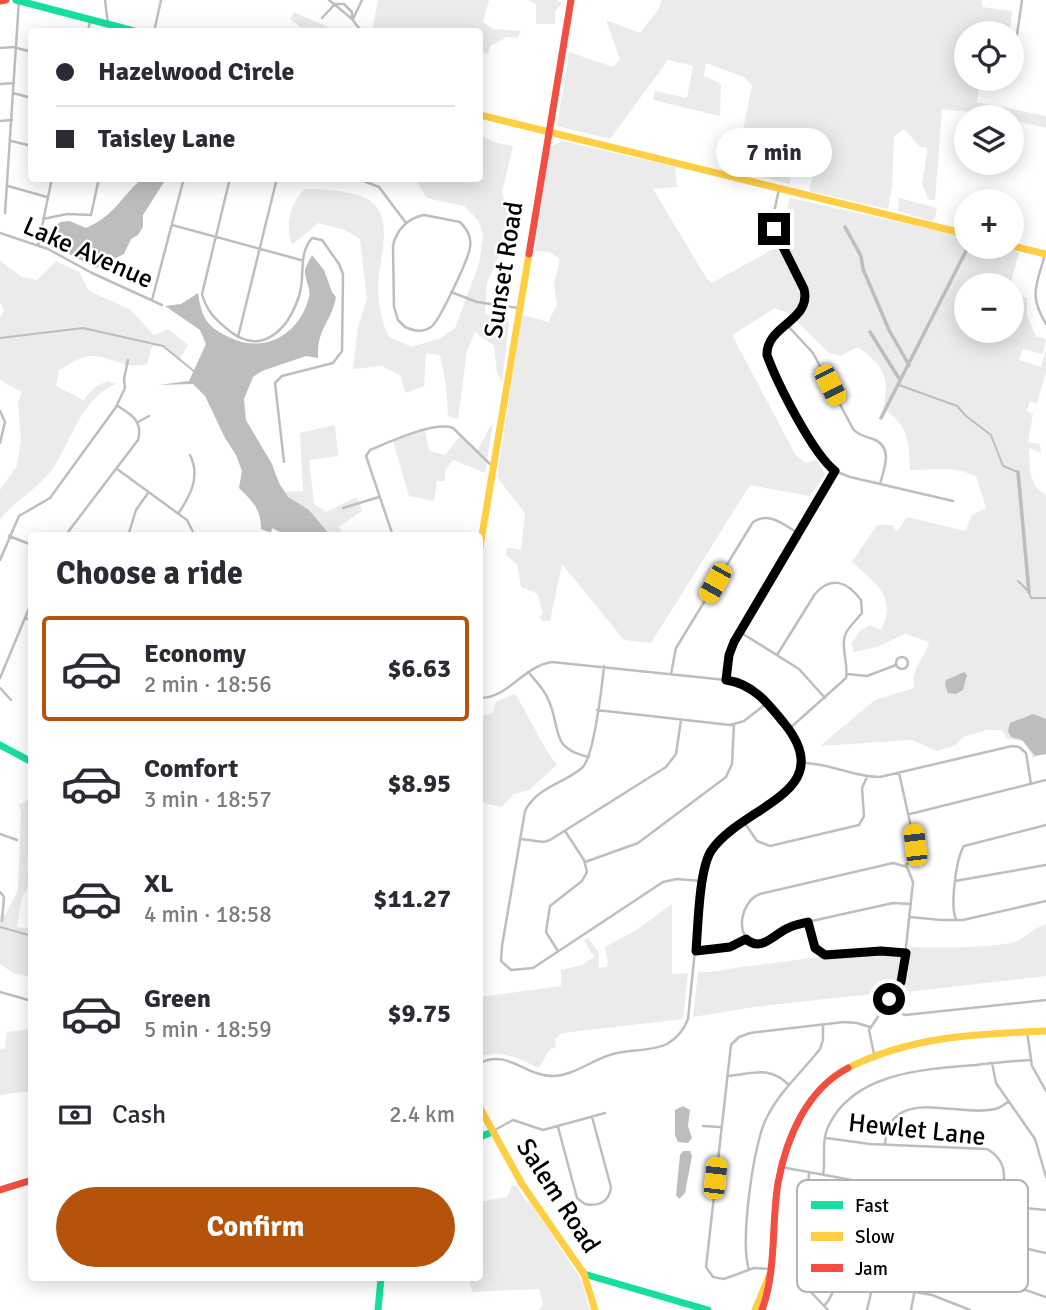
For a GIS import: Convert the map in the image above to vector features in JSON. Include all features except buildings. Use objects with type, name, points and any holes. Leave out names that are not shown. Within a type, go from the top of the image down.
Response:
[{"type":"main road","points":[[0,1],[6,0]]},
{"type":"main road","points":[[18,0],[123,28]]},
{"type":"main road","name":"Sunset Road","points":[[482,532],[571,0]]},
{"type":"main road","points":[[483,116],[954,231]]},
{"type":"main road","points":[[1024,249],[1045,254]]},
{"type":"main road","points":[[0,745],[28,760]]},
{"type":"main road","points":[[762,1310],[770,1287],[781,1167],[790,1135],[812,1099],[842,1069],[874,1054],[913,1043],[1046,1031]]},
{"type":"main road","name":"Salem Road","points":[[483,1114],[522,1184],[584,1274],[595,1310]]},
{"type":"main road","points":[[483,1136],[492,1132]]},
{"type":"main road","points":[[0,1190],[28,1181]]},
{"type":"main road","points":[[755,1310],[771,1269]]},
{"type":"main road","points":[[584,1274],[708,1310]]},
{"type":"main road","points":[[592,1300],[590,1288],[594,1278]]},
{"type":"main road","points":[[378,1310],[381,1281]]},
{"type":"street","points":[[5,214],[18,0]]},
{"type":"street","points":[[105,0],[108,24]]},
{"type":"street","points":[[155,28],[161,0]]},
{"type":"street","points":[[329,0],[359,28]]},
{"type":"street","points":[[352,19],[362,0]]},
{"type":"street","points":[[1019,21],[1022,0]]},
{"type":"street","points":[[322,18],[335,3]]},
{"type":"street","points":[[89,28],[90,20]]},
{"type":"street","points":[[0,48],[28,51]]},
{"type":"street","points":[[0,84],[14,83]]},
{"type":"street","points":[[13,93],[28,97]]},
{"type":"street","points":[[0,121],[12,120]]},
{"type":"street","points":[[10,141],[28,145]]},
{"type":"street","points":[[38,246],[51,182]]},
{"type":"street","points":[[43,219],[68,214],[91,215],[98,182]]},
{"type":"street","points":[[152,300],[183,182]]},
{"type":"street","points":[[229,182],[202,294],[208,310],[238,337],[260,342],[276,334],[300,295],[302,260],[309,240],[316,237],[324,243],[342,270],[342,348],[334,363],[282,376],[275,383],[284,462]]},
{"type":"street","points":[[238,337],[276,182]]},
{"type":"street","points":[[366,182],[379,187],[406,223]]},
{"type":"street","points":[[8,186],[47,197]]},
{"type":"street","points":[[779,189],[772,222],[806,297],[801,311],[771,339],[767,355],[815,450],[835,471],[953,501]]},
{"type":"street","points":[[430,215],[460,222],[466,229],[470,249],[441,315],[432,327],[421,331],[408,329],[398,320],[394,307],[394,239],[406,223],[414,218],[430,215]]},
{"type":"street","points":[[172,225],[302,260]]},
{"type":"street","name":"Lake Avenue","points":[[0,233],[38,246],[162,305]]},
{"type":"street","points":[[1045,254],[1034,292],[1038,309],[1046,324]]},
{"type":"street","points":[[451,292],[477,302],[519,307]]},
{"type":"street","points":[[786,325],[813,353],[853,429],[862,436],[878,441],[884,447],[887,459],[880,484]]},
{"type":"street","points":[[0,560],[19,516],[45,502],[54,492],[117,406],[124,391],[128,360]]},
{"type":"street","points":[[68,532],[138,440],[138,422],[117,406]]},
{"type":"street","points":[[0,411],[5,422],[0,443]]},
{"type":"street","points":[[138,422],[149,416]]},
{"type":"street","points":[[392,532],[366,454],[373,448],[443,426],[453,428],[493,467]]},
{"type":"street","points":[[178,514],[192,490],[195,464],[190,455]]},
{"type":"street","points":[[117,469],[178,514],[193,532]]},
{"type":"street","points":[[726,680],[729,655],[740,632],[835,471]]},
{"type":"street","points":[[129,532],[135,510],[148,493]]},
{"type":"street","points":[[344,508],[379,497]]},
{"type":"street","points":[[671,674],[676,648],[753,522],[760,518],[770,518],[799,534]]},
{"type":"street","points":[[9,536],[28,543]]},
{"type":"street","points":[[777,655],[817,592],[828,583],[842,583],[858,595],[863,605],[860,615],[844,638],[847,674],[842,684],[789,729]]},
{"type":"street","points":[[0,678],[28,611]]},
{"type":"street","points":[[740,632],[800,670],[825,698]]},
{"type":"street","points":[[483,697],[500,693],[528,672],[552,662],[726,680],[749,687],[767,703],[799,744],[802,763],[800,773],[793,784],[712,850],[705,865],[687,1023],[676,1038],[665,1045],[614,1054],[555,1076],[544,1075],[503,1059],[490,1058],[483,1062]]},
{"type":"street","points":[[847,674],[867,676],[896,665]]},
{"type":"street","points":[[604,666],[589,757],[582,768],[545,789],[530,802],[524,813],[501,961],[510,970],[529,969],[666,881],[702,881]]},
{"type":"street","points":[[528,672],[550,701],[561,743],[569,750],[589,757]]},
{"type":"street","points":[[0,688],[10,700]]},
{"type":"street","points":[[597,710],[734,724],[746,720],[767,703]]},
{"type":"street","points":[[520,839],[547,842],[671,762],[676,754],[681,720]]},
{"type":"street","points":[[585,862],[638,843],[726,777],[732,764],[734,724]]},
{"type":"street","points":[[802,763],[826,764],[880,777],[1012,746],[1026,753],[1031,784]]},
{"type":"street","points":[[900,773],[915,847],[912,859],[905,866]]},
{"type":"street","points":[[744,822],[757,841],[770,846],[859,825],[864,816],[862,793],[867,776]]},
{"type":"street","points":[[910,814],[1046,780]]},
{"type":"street","points":[[956,919],[953,913],[956,881],[960,853],[964,846],[1046,825]]},
{"type":"street","points":[[558,951],[546,932],[548,912],[554,902],[584,878],[587,872],[585,862],[565,831]]},
{"type":"street","points":[[0,834],[17,840]]},
{"type":"street","points":[[874,1054],[868,1036],[870,1027],[901,982],[906,953],[910,917],[911,904],[912,877],[905,866],[893,863],[756,895],[749,900],[744,911],[743,930],[746,939],[754,944],[763,944],[789,927],[893,903],[911,904]]},
{"type":"street","points":[[956,881],[1046,865]]},
{"type":"street","points":[[0,892],[4,897],[2,921]]},
{"type":"street","points":[[910,917],[956,919],[1046,901]]},
{"type":"street","points":[[808,922],[815,948],[825,955],[881,951],[906,953]]},
{"type":"street","points":[[696,951],[730,947],[746,939]]},
{"type":"street","points":[[0,992],[28,1000]]},
{"type":"street","points":[[884,1006],[905,1015],[1046,1000]]},
{"type":"street","points":[[771,1269],[749,1270],[724,1279],[713,1276],[706,1267],[729,1049],[738,1037],[750,1033],[853,1022],[870,1027]]},
{"type":"street","points":[[749,1270],[745,1241],[756,1146],[767,1115],[820,1049],[823,1025]]},
{"type":"street","points":[[1027,1032],[1030,1060],[1046,1091]]},
{"type":"street","points":[[823,1175],[824,1138],[829,1124],[838,1111],[854,1097],[876,1083],[910,1072],[1030,1060]]},
{"type":"street","points":[[992,1063],[996,1083],[1035,1139],[1046,1177]]},
{"type":"street","points":[[726,1076],[770,1072],[789,1085]]},
{"type":"street","points":[[1039,1080],[1046,1075]]},
{"type":"street","points":[[885,1144],[888,1126],[906,1110],[993,1110],[1009,1101]]},
{"type":"street","points":[[492,1132],[513,1120],[539,1130],[606,1113]]},
{"type":"street","points":[[558,1127],[577,1198],[584,1204],[600,1204],[608,1199],[611,1187],[592,1117]]},
{"type":"street","points":[[703,1126],[720,1128]]},
{"type":"street","name":"Hewlet Lane","points":[[824,1138],[885,1144],[979,1147],[991,1151],[1000,1160],[1005,1180]]},
{"type":"street","points":[[781,1167],[862,1180]]},
{"type":"street","points":[[808,1180],[809,1172]]},
{"type":"street","points":[[1028,1210],[1046,1210]]},
{"type":"street","points":[[1028,1250],[1046,1253]]},
{"type":"street","points":[[1028,1291],[1046,1297]]},
{"type":"street","points":[[811,1292],[828,1310]]},
{"type":"street","points":[[824,1306],[833,1292]]},
{"type":"street","points":[[867,1310],[871,1292]]},
{"type":"street","points":[[911,1310],[915,1292],[928,1294],[970,1310]]},
{"type":"shaded area","points":[[378,0],[489,0],[483,22],[493,29],[521,31],[517,38],[507,37],[490,46],[488,54],[483,53],[483,28],[373,28]]},
{"type":"shaded area","points":[[528,0],[556,0],[562,3],[555,12],[555,24],[536,24],[536,4]]},
{"type":"shaded area","points":[[662,0],[982,0],[982,7],[1012,11],[1011,21],[954,21],[954,91],[978,91],[977,102],[992,105],[954,105],[954,110],[942,109],[935,200],[929,200],[922,184],[926,147],[920,147],[905,130],[894,137],[892,187],[888,209],[809,191],[818,154],[818,136],[808,130],[800,132],[791,156],[790,184],[735,170],[752,85],[744,77],[706,63],[704,76],[721,84],[720,116],[653,100],[655,91],[687,98],[693,66],[668,60],[610,139],[557,126],[569,52],[613,67],[620,59],[606,20],[640,33],[659,9]]},
{"type":"shaded area","points":[[294,12],[330,28],[302,28],[290,19]]},
{"type":"shaded area","points":[[1024,112],[1046,116],[1046,128],[1024,123]]},
{"type":"shaded area","points":[[483,136],[493,142],[513,146],[502,192],[508,214],[500,253],[487,283],[485,314],[509,322],[502,382],[497,372],[494,346],[475,332],[467,351],[458,419],[448,416],[440,355],[426,353],[424,386],[405,393],[401,376],[382,366],[353,369],[358,327],[367,299],[360,239],[345,230],[318,223],[292,245],[290,238],[290,216],[295,201],[304,189],[352,194],[376,206],[381,214],[384,234],[378,292],[382,318],[389,337],[412,347],[441,338],[455,328],[479,264],[483,235],[478,220],[464,206],[426,198],[418,182],[483,182]]},
{"type":"shaded area","points":[[562,141],[675,167],[677,187],[653,189],[707,279],[712,283],[790,240],[785,225],[790,198],[954,234],[954,259],[1017,259],[1013,273],[954,273],[954,343],[1024,343],[1024,297],[1027,298],[1027,316],[1036,336],[1046,339],[1043,354],[1023,349],[1019,360],[1041,367],[1046,350],[1046,371],[1037,404],[1030,401],[1027,411],[1033,414],[1028,442],[1040,444],[1041,453],[1029,448],[1031,475],[1036,486],[1046,494],[1046,752],[1033,758],[1024,741],[1007,739],[1002,730],[987,730],[963,737],[956,745],[937,751],[912,740],[820,746],[875,700],[914,688],[916,669],[929,642],[905,634],[877,647],[853,652],[852,643],[859,632],[870,625],[881,630],[886,618],[887,608],[881,591],[852,562],[877,525],[892,525],[897,532],[907,517],[965,531],[972,515],[986,508],[976,476],[952,470],[910,470],[906,435],[898,421],[883,408],[885,380],[874,360],[858,347],[840,356],[828,352],[790,314],[775,308],[732,335],[795,454],[805,463],[817,460],[825,474],[810,496],[750,485],[651,643],[624,640],[562,564],[550,621],[542,621],[539,617],[543,614],[538,594],[521,587],[517,564],[506,555],[507,547],[521,550],[525,513],[497,477],[522,315],[548,322],[557,305],[554,284],[560,259],[549,252],[535,251],[550,147]]},
{"type":"shaded area","points":[[139,182],[164,182],[143,215],[143,227],[138,235],[131,239],[124,254],[96,268],[58,248],[52,242],[53,229],[60,222],[70,221],[86,228],[105,217]]},
{"type":"shaded area","points":[[899,198],[937,208],[935,217],[932,221],[898,211]]},
{"type":"shaded area","points":[[312,255],[324,270],[336,297],[322,332],[318,358],[306,356],[262,371],[253,377],[244,399],[246,420],[272,464],[279,483],[288,497],[309,510],[327,532],[280,532],[272,528],[268,532],[261,529],[260,516],[255,506],[239,488],[242,471],[205,396],[193,384],[159,385],[189,381],[206,344],[200,330],[165,306],[181,304],[198,293],[204,316],[216,330],[244,342],[268,342],[289,330],[304,310],[309,297],[305,270]]},
{"type":"shaded area","points":[[0,261],[22,277],[37,280],[56,261],[79,272],[89,291],[129,309],[154,335],[168,329],[188,345],[179,360],[162,345],[152,347],[147,364],[139,366],[93,356],[78,359],[59,370],[56,386],[83,400],[94,388],[107,381],[116,384],[93,400],[51,471],[0,520],[0,490],[17,466],[21,441],[18,403],[22,392],[0,380],[0,317],[4,311],[0,302]]},
{"type":"shaded area","points":[[493,422],[485,473],[453,460],[445,470],[445,481],[437,481],[434,501],[409,496],[393,441],[425,430],[429,451],[445,455],[461,435],[477,451]]},
{"type":"shaded area","points":[[335,425],[338,456],[309,460],[314,504],[326,512],[357,497],[362,511],[339,527],[342,532],[326,532],[281,492],[303,491],[300,433]]},
{"type":"shaded area","points":[[964,672],[967,675],[963,690],[956,694],[948,693],[946,680]]},
{"type":"shaded area","points":[[515,694],[557,765],[529,790],[514,794],[501,807],[483,802],[483,717],[493,712],[496,702]]},
{"type":"shaded area","points":[[1033,714],[1046,719],[1046,754],[1035,756],[1022,740],[1011,737],[1008,731],[1010,723]]},
{"type":"shaded area","points":[[28,800],[28,886],[22,897],[17,927],[28,929],[28,976],[13,973],[0,964],[0,915],[5,915],[18,890],[19,805]]},
{"type":"shaded area","points":[[672,904],[672,974],[688,973],[683,1019],[562,1033],[555,1039],[556,1047],[550,1049],[539,1068],[503,1055],[483,1056],[483,997],[561,986],[561,970],[582,965],[594,957],[584,940],[588,938],[599,953],[599,968],[606,967],[608,962],[605,947],[638,929]]},
{"type":"shaded area","points":[[1046,924],[1046,976],[898,993],[908,974],[910,947],[965,947],[1008,943],[1017,941]]},
{"type":"shaded area","points":[[871,951],[903,953],[900,974],[890,992],[754,1007],[693,1017],[698,972]]},
{"type":"shaded area","points":[[28,1029],[28,1091],[0,1095],[0,1049],[5,1048],[7,1032]]},
{"type":"shaded area","points":[[683,1106],[690,1110],[688,1126],[692,1138],[688,1143],[678,1142],[675,1135],[675,1110]]},
{"type":"shaded area","points":[[683,1151],[690,1151],[692,1156],[685,1193],[679,1199],[676,1195],[680,1155]]},
{"type":"shaded area","points":[[512,1186],[516,1186],[528,1203],[529,1201],[581,1279],[590,1310],[538,1310],[543,1305],[539,1289],[472,1292],[470,1281],[483,1281],[483,1201],[507,1197]]},
{"type":"waterway","points":[[845,227],[861,256],[863,269],[889,330],[909,365]]},
{"type":"waterway","points":[[881,418],[962,259]]},
{"type":"waterway","points":[[0,338],[83,328],[163,346],[195,372]]},
{"type":"waterway","points":[[870,332],[900,380]]},
{"type":"waterway","points":[[899,385],[957,406],[991,435],[1003,466],[1018,472]]},
{"type":"waterway","points":[[1018,472],[1029,592]]},
{"type":"waterway","points":[[1018,581],[1031,598],[1046,598]]},
{"type":"waterway","points":[[0,927],[28,935]]},
{"type":"traffic: fast","points":[[16,0],[123,28]]},
{"type":"traffic: fast","points":[[0,745],[28,760]]},
{"type":"traffic: fast","points":[[483,1136],[492,1132]]},
{"type":"traffic: fast","points":[[584,1274],[708,1310]]},
{"type":"traffic: fast","points":[[378,1310],[381,1281]]},
{"type":"traffic: slow","points":[[483,116],[954,231]]},
{"type":"traffic: slow","points":[[1024,249],[1046,254]]},
{"type":"traffic: slow","points":[[483,532],[529,254]]},
{"type":"traffic: slow","points":[[848,1068],[872,1057],[920,1043],[969,1036],[1046,1031]]},
{"type":"traffic: slow","points":[[483,1113],[522,1184],[584,1274],[595,1310]]},
{"type":"traffic: slow","points":[[755,1310],[770,1274]]},
{"type":"traffic: jam","points":[[0,1],[6,0]]},
{"type":"traffic: jam","points":[[529,254],[571,0]]},
{"type":"traffic: jam","points":[[762,1310],[770,1278],[776,1199],[786,1150],[800,1117],[810,1102],[833,1077],[848,1068]]},
{"type":"traffic: jam","points":[[0,1190],[28,1181]]},
{"type":"route","points":[[774,229],[806,297],[801,311],[771,339],[767,355],[815,450],[835,471],[734,642],[729,655],[726,680],[754,690],[779,716],[799,744],[803,758],[801,771],[788,789],[736,827],[710,852],[703,877],[696,951],[730,947],[746,939],[754,944],[763,944],[789,927],[808,922],[815,948],[825,955],[881,951],[906,953],[901,982],[889,999]]}]
